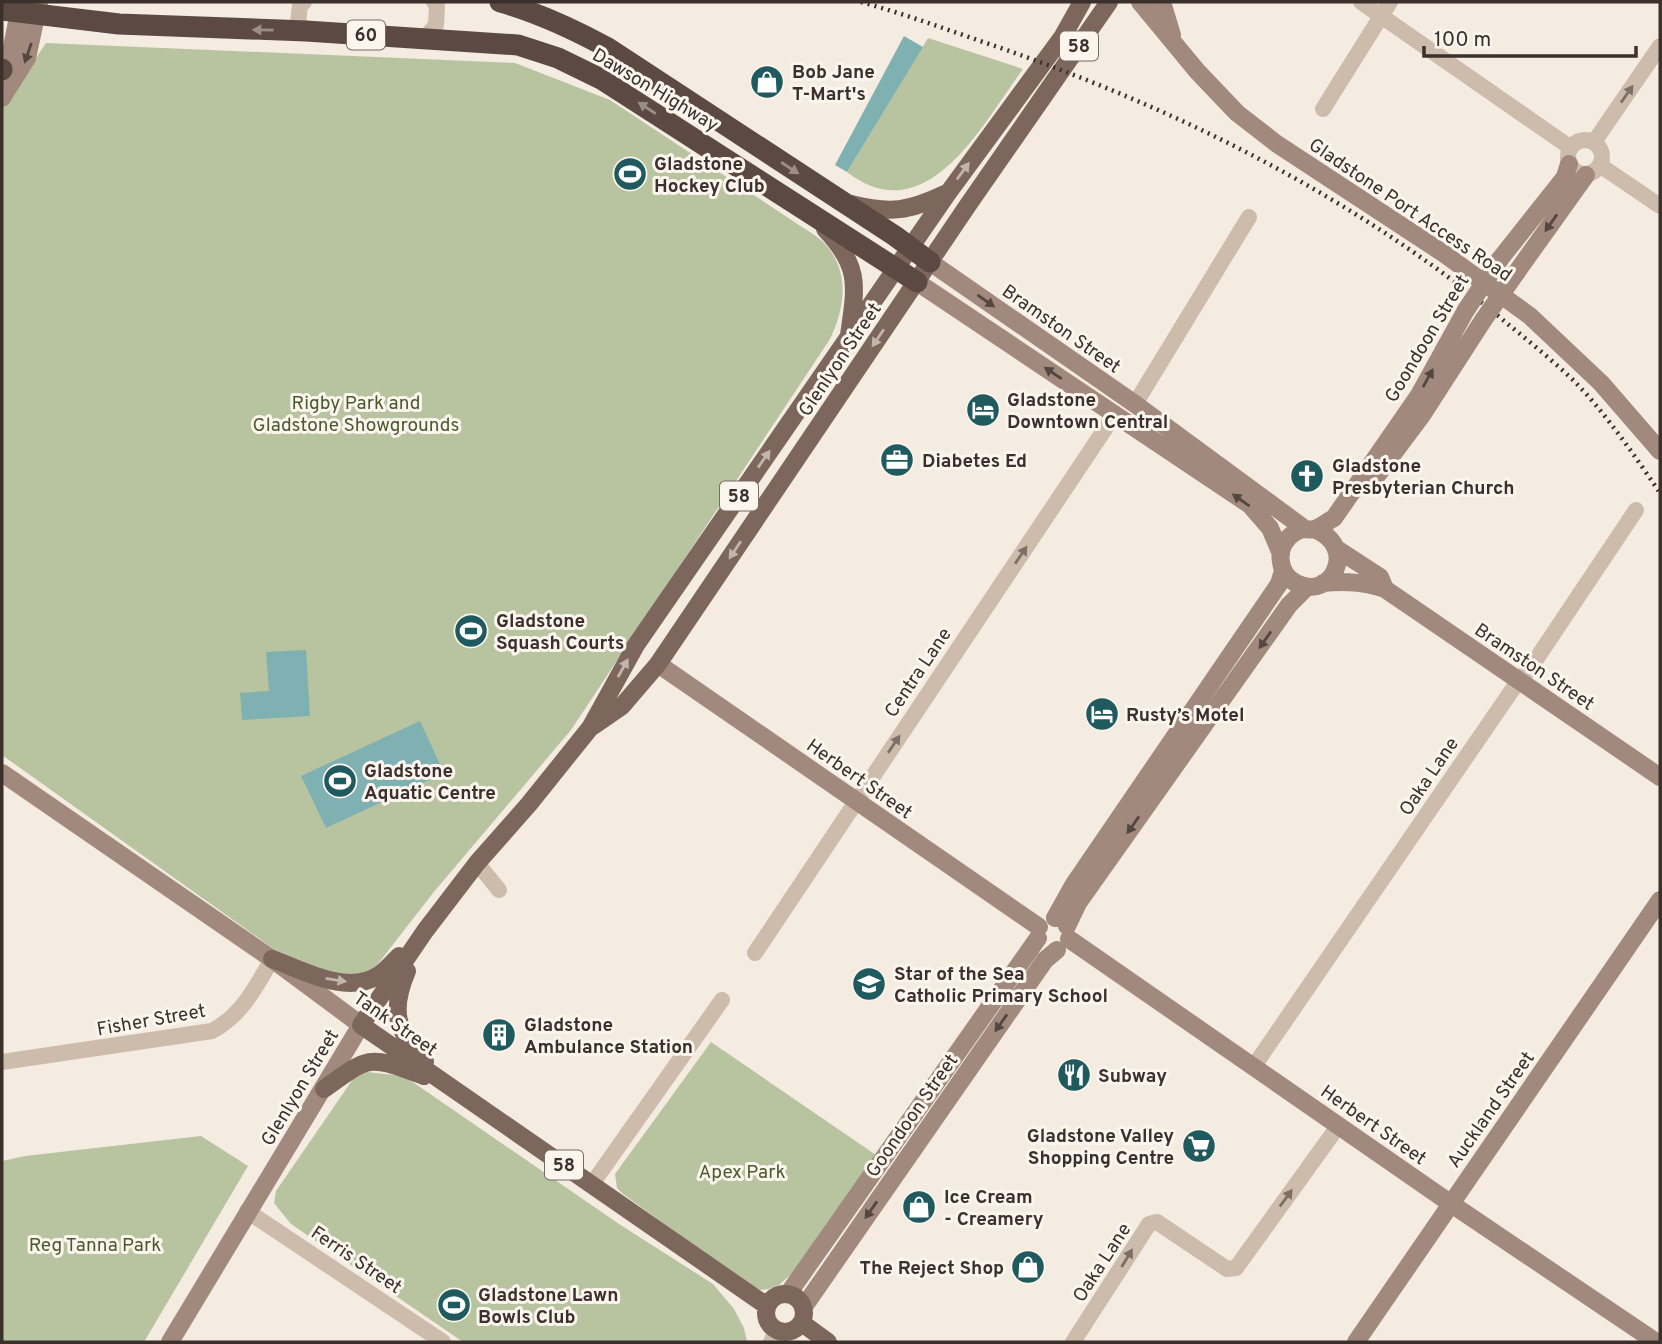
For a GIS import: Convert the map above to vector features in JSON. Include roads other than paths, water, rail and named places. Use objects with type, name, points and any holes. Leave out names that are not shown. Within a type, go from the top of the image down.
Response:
[{"type":"highway","name":"Dawson Highway","points":[[500,2],[526,9],[567,26],[608,48],[930,262]]},
{"type":"highway","name":"Dawson Highway","points":[[24,9],[191,28],[306,31],[518,45],[558,58],[601,79],[916,282]]},
{"type":"main road","name":"Glenlyon Street","points":[[361,1025],[425,932],[477,863],[590,728],[636,645],[948,193],[1063,36],[1082,2]]},
{"type":"main road","name":"Glenlyon Street","points":[[590,728],[622,706],[658,663],[1109,2]]},
{"type":"main road","points":[[841,201],[881,211],[903,210],[948,193]]},
{"type":"main road","name":"60","points":[[805,208],[841,246],[849,259],[855,294],[848,338]]},
{"type":"main road","points":[[272,959],[326,979],[352,983],[366,981],[380,974],[425,932]]},
{"type":"main road","points":[[425,932],[400,989],[396,1012],[411,1047],[447,1085]]},
{"type":"main road","name":"Tank Street","points":[[361,1025],[766,1306]]},
{"type":"main road","points":[[324,1089],[356,1067],[373,1060],[447,1085]]},
{"type":"main road","points":[[803,1315],[794,1331],[774,1337],[766,1318],[766,1306],[773,1298],[788,1294],[798,1299],[803,1315],[828,1342]]},
{"type":"street","points":[[304,2],[300,5],[298,23],[306,31]]},
{"type":"street","points":[[425,38],[436,24],[437,5],[434,2]]},
{"type":"street","name":"Gladstone Port Access Road","points":[[1140,2],[1215,92],[1256,128],[1443,253],[1530,316],[1601,383],[1660,450]]},
{"type":"street","points":[[1162,2],[1175,46]]},
{"type":"street","points":[[1361,2],[1386,9],[1570,156],[1576,172],[1594,170],[1660,206]]},
{"type":"street","points":[[2,70],[24,9]]},
{"type":"street","points":[[2,98],[27,58],[24,9]]},
{"type":"street","points":[[1323,109],[1386,9]]},
{"type":"street","points":[[1594,142],[1660,46]]},
{"type":"street","points":[[1570,156],[1579,141],[1594,142]]},
{"type":"street","points":[[1594,142],[1603,155],[1594,170]]},
{"type":"street","name":"Goondoon Street","points":[[1310,529],[1334,518],[1419,395],[1466,310],[1500,259],[1564,177],[1570,156]]},
{"type":"street","name":"Goondoon Street","points":[[1334,544],[1484,319],[1594,170]]},
{"type":"street","points":[[1135,404],[1249,217]]},
{"type":"street","name":"Bramston Street","points":[[930,262],[1310,529]]},
{"type":"street","points":[[916,282],[1250,505],[1270,528],[1282,562],[1298,584],[1315,585],[1329,579],[1337,565],[1334,544],[1310,529],[1292,534],[1286,540],[1282,562]]},
{"type":"street","name":"Centra Lane","points":[[755,953],[1115,414]]},
{"type":"street","name":"Oaka Lane","points":[[1254,1066],[1519,680],[1530,670],[1636,510]]},
{"type":"street","name":"Bramston Street","points":[[1334,544],[1380,577],[1385,589]]},
{"type":"street","name":"Goondoon Street","points":[[1062,933],[1074,884],[1279,584],[1282,562]]},
{"type":"street","name":"Bramston Street","points":[[1315,585],[1345,581],[1363,582],[1385,589],[1660,777]]},
{"type":"street","name":"Goondoon Street","points":[[803,1315],[1037,971],[1078,903],[1289,605],[1315,585]]},
{"type":"street","name":"Herbert Street","points":[[658,663],[1039,932],[1045,947],[1062,933],[1450,1203],[1657,1342]]},
{"type":"street","name":"Tank Street","points":[[2,774],[272,959],[361,1025]]},
{"type":"street","points":[[477,863],[499,890]]},
{"type":"street","name":"Auckland Street","points":[[1356,1342],[1660,900]]},
{"type":"street","points":[[1039,932],[1046,920],[1062,933]]},
{"type":"street","name":"Goondoon Street","points":[[788,1294],[1039,932]]},
{"type":"street","name":"Fisher Street","points":[[2,1062],[212,1031],[224,1025],[242,1009],[272,959]]},
{"type":"street","points":[[592,1184],[722,1000]]},
{"type":"street","name":"Glenlyon Street","points":[[170,1342],[361,1025]]},
{"type":"street","name":"Oaka Lane","points":[[1073,1342],[1149,1224],[1157,1222],[1227,1269],[1236,1268],[1339,1125]]},
{"type":"street","name":"Ferris Street","points":[[247,1211],[443,1342]]},
{"type":"street","points":[[1657,1342],[1660,1332]]},
{"type":"water","points":[[904,36],[923,47],[847,172],[835,165]]},
{"type":"water","points":[[306,650],[310,716],[242,720],[240,693],[269,691],[266,652]]},
{"type":"water","points":[[420,721],[444,773],[326,828],[301,776]]},
{"type":"railway","points":[[861,2],[992,45],[1127,96],[1192,126],[1319,192],[1439,271],[1555,363],[1596,406],[1660,493]]},
{"type":"place","name":"Bob Jane T-Mart's","points":[[767,82]]},
{"type":"place","name":"Gladstone Hockey Club","points":[[630,174]]},
{"type":"place","name":"Gladstone Downtown Central","points":[[983,410]]},
{"type":"place","name":"Diabetes Ed","points":[[897,460]]},
{"type":"place","name":"Gladstone Presbyterian Church","points":[[1307,476]]},
{"type":"place","name":"Gladstone Squash Courts","points":[[471,631]]},
{"type":"place","name":"Rusty’s Motel","points":[[1102,714]]},
{"type":"place","name":"Gladstone Aquatic Centre","points":[[340,781]]},
{"type":"place","name":"Star of the Sea Catholic Primary School","points":[[869,984]]},
{"type":"place","name":"Gladstone Ambulance Station","points":[[499,1035]]},
{"type":"place","name":"Subway","points":[[1074,1075]]},
{"type":"place","name":"Gladstone Valley Shopping Centre","points":[[1199,1146]]},
{"type":"place","name":"Ice Cream - Creamery","points":[[919,1207]]},
{"type":"place","name":"The Reject Shop","points":[[1028,1267]]},
{"type":"place","name":"Gladstone Lawn Bowls Club","points":[[454,1305]]},
{"type":"park label","name":"Rigby Park and Gladstone Showgrounds","points":[[356,413]]},
{"type":"park label","name":"Apex Park","points":[[742,1171]]},
{"type":"park label","name":"Reg Tanna Park","points":[[95,1244]]}]
